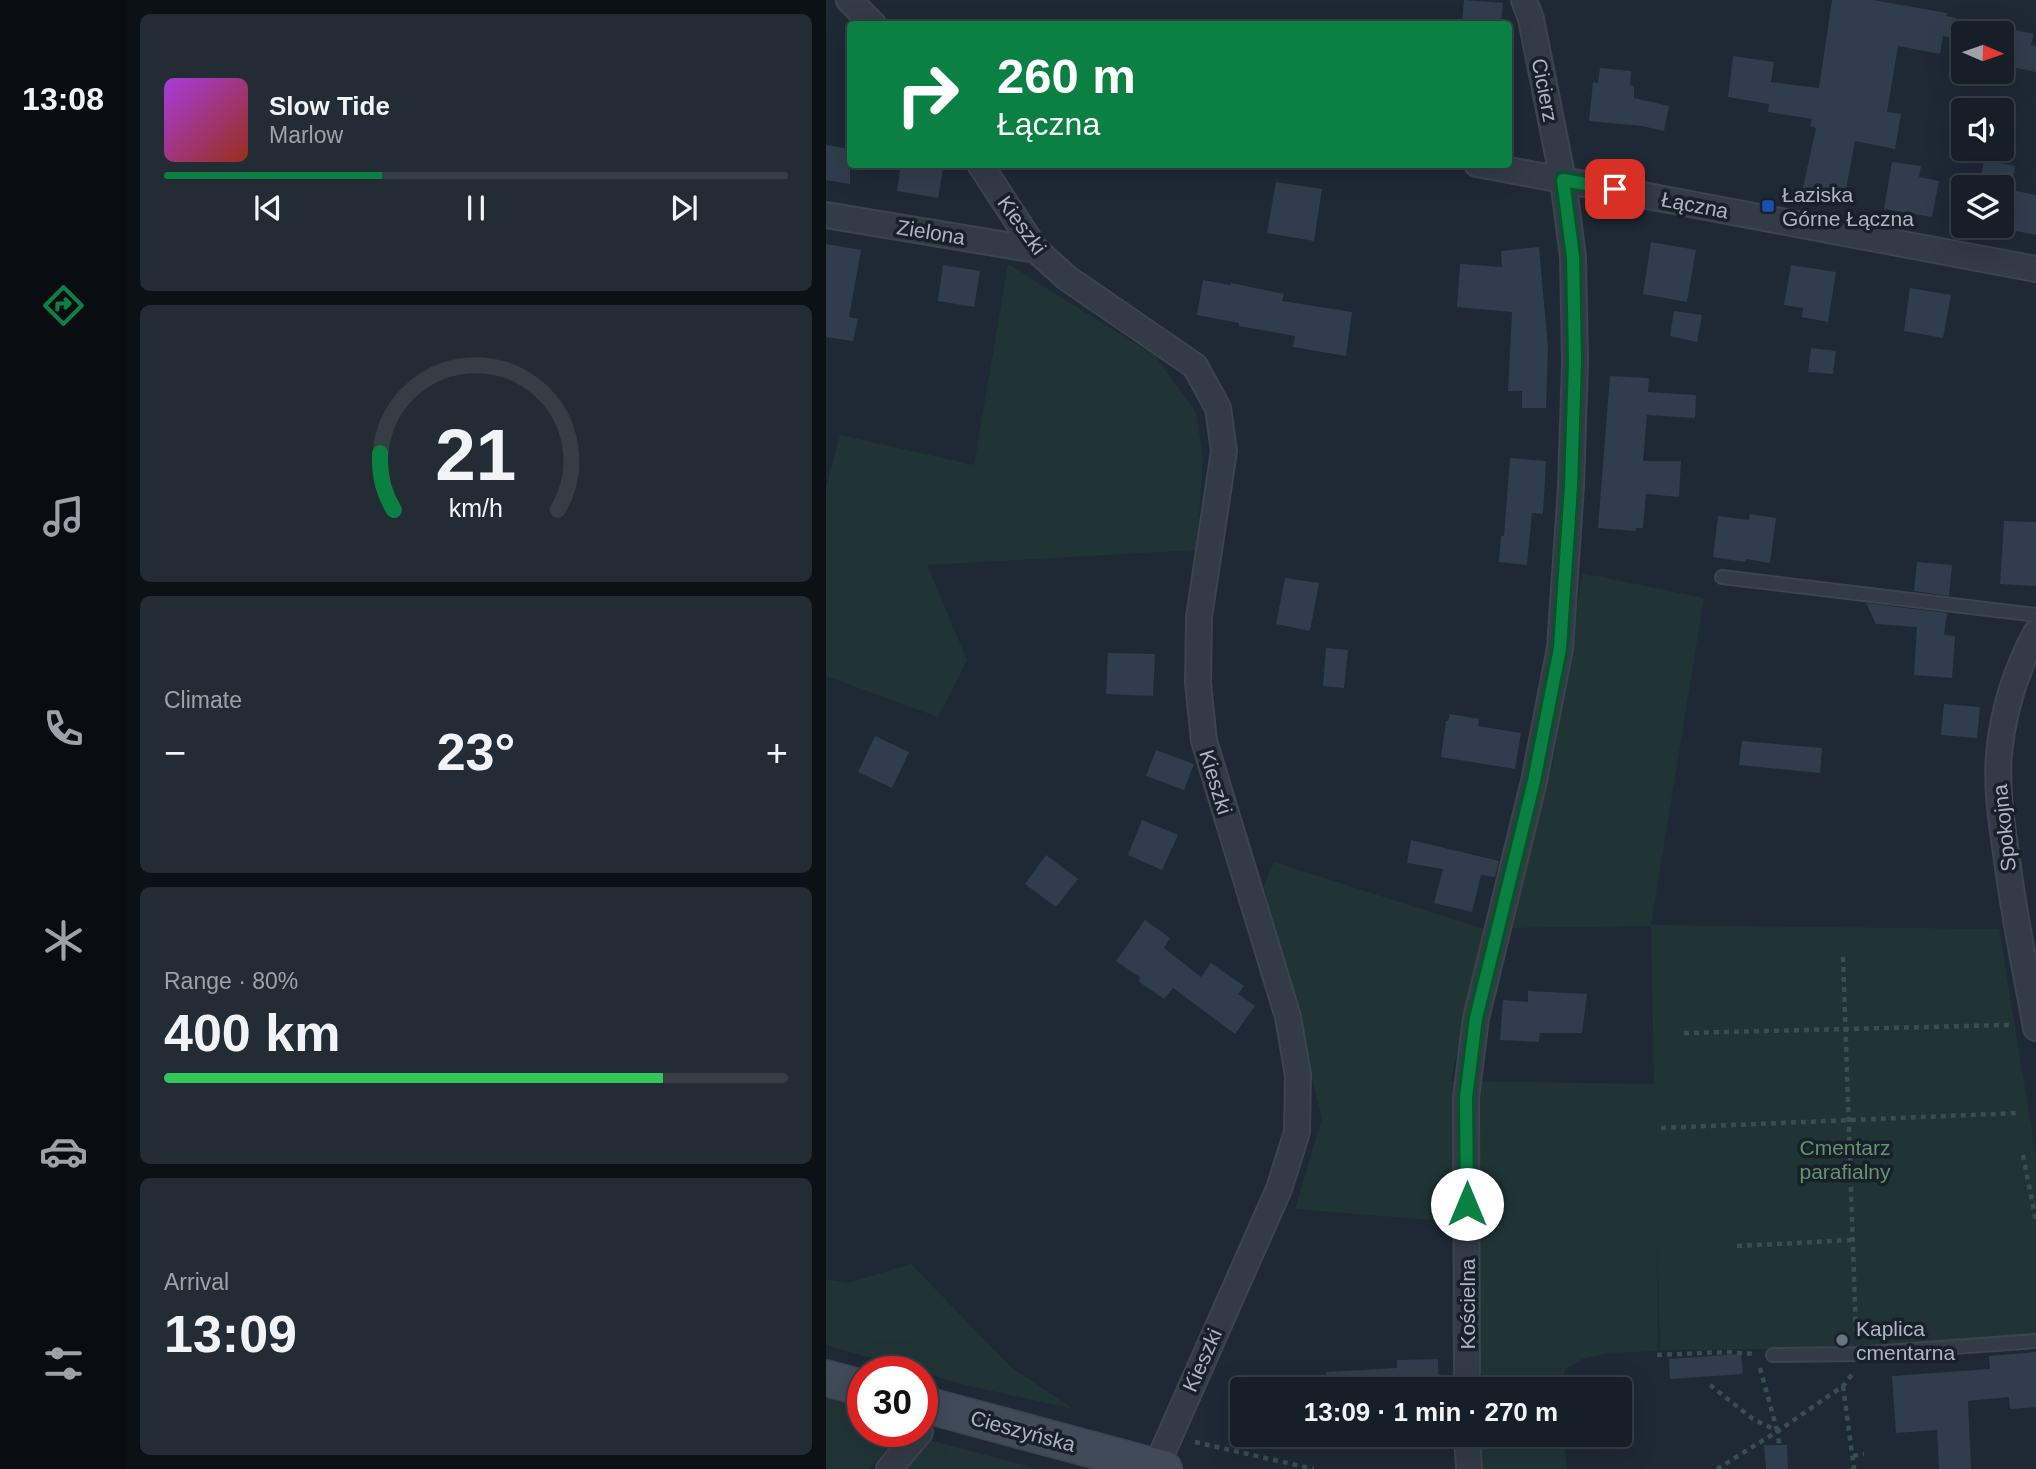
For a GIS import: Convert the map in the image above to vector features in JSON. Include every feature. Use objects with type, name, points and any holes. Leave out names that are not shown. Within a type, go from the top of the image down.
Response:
[{"type":"street","points":[[849,0],[870,21]]},
{"type":"street","name":"Cicierz","points":[[1524,0],[1531,19],[1563,180]]},
{"type":"street","name":"Kieszki","points":[[983,168],[1035,250],[1067,278],[1195,366],[1218,408],[1224,451],[1199,617],[1198,683],[1204,741],[1288,1017],[1298,1075],[1297,1132],[1279,1189],[1153,1461]]},
{"type":"street","name":"Łączna","points":[[1498,168],[2036,269]]},
{"type":"street","name":"Kościelna","points":[[1467,1377],[1466,1098],[1476,1018],[1534,781],[1560,648],[1571,486],[1575,362],[1573,257],[1563,180]]},
{"type":"street","name":"Zielona","points":[[826,215],[1035,250]]},
{"type":"street","name":"Spokojna","points":[[2036,633],[2016,674],[2007,711],[1999,753],[1998,803],[2036,1028]]},
{"type":"street","points":[[826,1378],[847,1384]]},
{"type":"street","name":"Cieszyńska","points":[[938,1420],[1153,1461]]},
{"type":"street","points":[[889,1469],[905,1447]]},
{"type":"street","points":[[1468,1447],[1469,1469]]},
{"type":"lane","points":[[1722,577],[2036,615]]},
{"type":"lane","points":[[1773,1355],[1857,1354],[2036,1341]]},
{"type":"path","points":[[1843,957],[1857,1348]]},
{"type":"path","points":[[1684,1033],[2009,1025]]},
{"type":"path","points":[[1661,1128],[2018,1113]]},
{"type":"path","points":[[2023,1155],[2036,1221]]},
{"type":"path","points":[[1737,1246],[1853,1240]]},
{"type":"path","points":[[1657,1355],[1726,1352],[1773,1355]]},
{"type":"path","points":[[1717,1469],[1843,1386],[1854,1373]]},
{"type":"path","points":[[1761,1377],[1778,1431],[1779,1445]]},
{"type":"path","points":[[1710,1385],[1753,1419],[1778,1431]]},
{"type":"path","points":[[1843,1386],[1854,1469]]},
{"type":"path","points":[[1853,1456],[1864,1454]]},
{"type":"path","points":[[1153,1461],[1314,1469]]},
{"type":"green space","points":[[1008,264],[1155,356],[1196,412],[1203,458],[1197,550],[927,565],[967,660],[938,717],[826,676],[826,488],[840,435],[974,465]]},
{"type":"green space","name":"Cmentarz parafialny","points":[[1582,573],[1704,598],[1651,925],[1999,929],[2036,1156],[2036,1336],[1864,1348],[1660,1350],[1657,1235],[1658,1351],[1609,1353],[1585,1358],[1565,1369],[1563,1377],[1467,1377],[1457,1222],[1295,1209],[1322,1118],[1264,886],[1274,862],[1484,929],[1451,1081],[1654,1084],[1651,926],[1508,928],[1553,764]]},
{"type":"green space","points":[[911,1264],[1011,1367],[1073,1409],[938,1377],[938,1356],[864,1356],[826,1345],[826,1279],[848,1283]]},
{"type":"green space","points":[[826,1397],[847,1403],[847,1447],[889,1447],[869,1469],[826,1469]]},
{"type":"green space","points":[[938,1442],[1039,1469],[906,1469],[923,1447],[938,1447]]},
{"type":"green space","points":[[1472,1447],[1565,1447],[1567,1469],[1473,1469]]},
{"type":"building","points":[[1464,0],[1503,3],[1501,21],[1462,21]]},
{"type":"building","points":[[1832,0],[1873,0],[1947,13],[1946,16],[1956,18],[1955,21],[1951,21],[1951,38],[1943,36],[1940,54],[1898,46],[1887,112],[1901,114],[1895,149],[1855,141],[1844,200],[1802,192],[1816,128],[1810,126],[1812,119],[1768,112],[1769,104],[1728,97],[1733,56],[1774,62],[1771,82],[1819,88]]},
{"type":"building","points":[[2014,30],[2034,34],[2031,45],[2036,46],[2036,72],[2014,67]]},
{"type":"building","points":[[1600,68],[1631,71],[1630,85],[1634,86],[1634,98],[1669,106],[1664,131],[1589,121],[1593,82],[1598,83]]},
{"type":"building","points":[[826,145],[847,148],[850,184],[826,180]]},
{"type":"building","points":[[1984,161],[2015,166],[2014,175],[1981,175]]},
{"type":"building","points":[[1892,162],[1921,166],[1919,177],[1939,181],[1932,217],[1884,209]]},
{"type":"building","points":[[900,168],[943,168],[938,198],[897,191]]},
{"type":"building","points":[[1276,182],[1322,189],[1314,241],[1267,233]]},
{"type":"building","points":[[2014,191],[2036,195],[2036,235],[2014,231]]},
{"type":"building","points":[[1651,242],[1696,250],[1687,302],[1643,294]]},
{"type":"building","points":[[826,244],[861,250],[849,317],[858,319],[853,341],[826,337]]},
{"type":"building","points":[[1539,247],[1548,347],[1546,408],[1522,408],[1522,391],[1508,391],[1512,312],[1457,307],[1460,264],[1502,267],[1501,251]]},
{"type":"building","points":[[943,265],[980,271],[974,307],[938,301]]},
{"type":"building","points":[[1791,265],[1836,272],[1828,322],[1802,317],[1803,308],[1784,305]]},
{"type":"building","points":[[1203,280],[1284,294],[1282,301],[1352,312],[1346,356],[1293,347],[1295,336],[1197,315]]},
{"type":"building","points":[[1910,288],[1951,295],[1943,338],[1904,331]]},
{"type":"building","points":[[1674,311],[1702,315],[1697,342],[1670,336]]},
{"type":"building","points":[[1811,348],[1836,351],[1833,374],[1808,372]]},
{"type":"building","points":[[1610,376],[1649,378],[1648,392],[1696,395],[1695,418],[1647,415],[1643,461],[1681,461],[1679,497],[1646,494],[1643,528],[1636,528],[1636,531],[1598,528]]},
{"type":"building","points":[[1510,458],[1546,461],[1543,514],[1532,513],[1527,565],[1499,562],[1501,536],[1504,536]]},
{"type":"building","points":[[1750,514],[1776,518],[1770,563],[1713,557],[1718,516],[1749,520]]},
{"type":"building","points":[[2004,521],[2036,522],[2036,586],[2000,584]]},
{"type":"building","points":[[1917,562],[1952,565],[1949,596],[1914,591]]},
{"type":"building","points":[[1285,578],[1319,583],[1310,631],[1276,624]]},
{"type":"building","points":[[1866,603],[1947,613],[1944,635],[1955,636],[1952,678],[1914,675],[1917,627],[1876,624]]},
{"type":"building","points":[[1326,648],[1348,650],[1344,688],[1323,686]]},
{"type":"building","points":[[1108,653],[1155,654],[1153,696],[1106,694]]},
{"type":"building","points":[[1944,704],[1980,707],[1977,738],[1941,735]]},
{"type":"building","points":[[1450,714],[1479,719],[1478,726],[1521,733],[1515,769],[1441,757],[1446,721]]},
{"type":"building","points":[[875,736],[909,752],[892,788],[858,772]]},
{"type":"building","points":[[1742,741],[1822,748],[1820,773],[1739,765]]},
{"type":"building","points":[[1156,750],[1194,764],[1184,790],[1146,776]]},
{"type":"building","points":[[1142,820],[1178,835],[1162,870],[1128,855]]},
{"type":"building","points":[[1411,840],[1499,861],[1495,877],[1481,875],[1472,912],[1434,903],[1443,869],[1407,863]]},
{"type":"building","points":[[1046,855],[1078,879],[1056,907],[1025,884]]},
{"type":"building","points":[[1145,920],[1170,938],[1164,948],[1201,977],[1211,963],[1244,986],[1238,994],[1255,1006],[1235,1034],[1173,988],[1164,999],[1138,981],[1141,978],[1116,961]]},
{"type":"building","points":[[1528,991],[1587,994],[1582,1033],[1540,1033],[1539,1042],[1500,1040],[1503,1000],[1528,1002]]},
{"type":"building","points":[[2036,1352],[2036,1407],[2010,1409],[2009,1397],[1968,1401],[1971,1469],[1939,1469],[1937,1430],[1896,1433],[1892,1376],[1990,1369],[1989,1356]]},
{"type":"building","points":[[1741,1354],[1743,1374],[1670,1379],[1669,1359]]},
{"type":"building","points":[[1438,1359],[1439,1377],[1326,1377],[1326,1372],[1397,1368],[1397,1360]]},
{"type":"building","points":[[1764,1445],[1787,1445],[1788,1469],[1766,1469]]},
{"type":"place","name":"Łaziska Górne Łączna","points":[[1768,206]]},
{"type":"place","name":"Kaplica cmentarna","points":[[1842,1340]]},
{"type":"route","points":[[1467,1204],[1466,1098],[1476,1018],[1534,781],[1560,648],[1571,486],[1575,362],[1573,257],[1563,180],[1615,189]]}]
